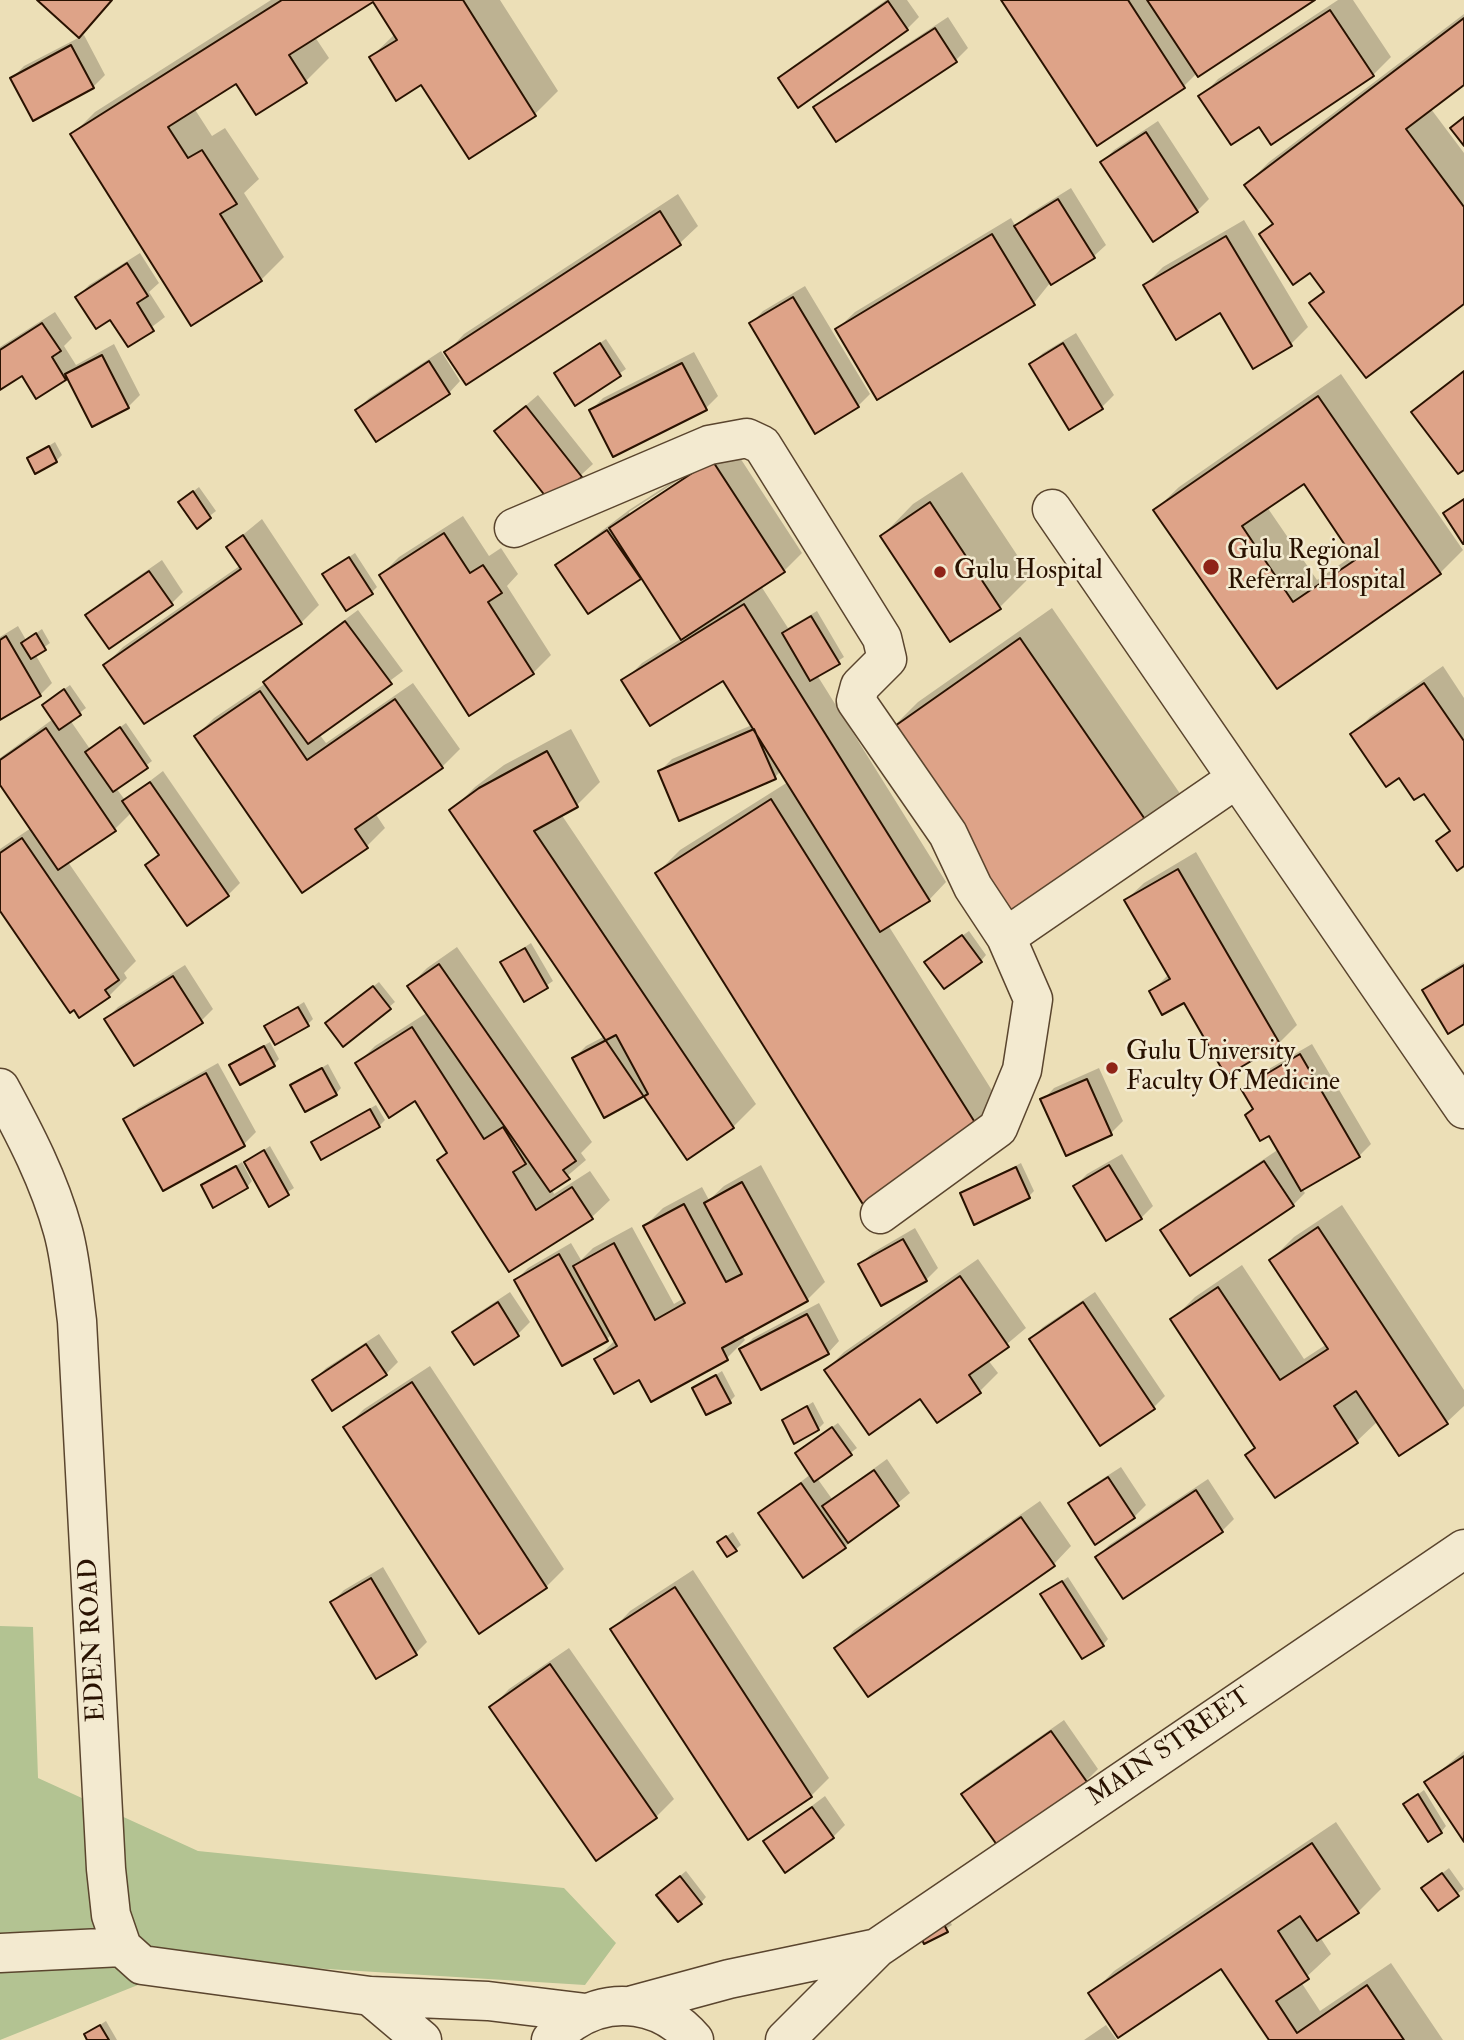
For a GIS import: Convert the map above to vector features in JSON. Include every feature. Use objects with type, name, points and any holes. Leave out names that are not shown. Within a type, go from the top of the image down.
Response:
[{"type":"street","points":[[514,528],[709,445],[747,438],[762,445],[882,638],[887,659],[860,686],[856,701],[948,834],[973,887],[1006,937],[1033,999],[1022,1070],[998,1128],[880,1214]]},
{"type":"street","points":[[1052,509],[1464,1109]]},
{"type":"street","points":[[1006,937],[1236,779]]},
{"type":"street","name":"EDEN ROAD","points":[[0,1088],[31,1144],[48,1187],[63,1232],[71,1276],[77,1321],[106,1869],[111,1915],[121,1947]]},
{"type":"street","name":"MAIN STREET","points":[[877,1948],[1464,1549]]},
{"type":"street","points":[[0,1953],[121,1947],[142,1965],[370,1996],[488,2001],[586,2013]]},
{"type":"street","points":[[551,2040],[586,2013],[608,2006],[632,2005],[729,1979],[877,1948]]},
{"type":"street","points":[[785,2040],[877,1948]]},
{"type":"street","points":[[370,1996],[422,2040]]},
{"type":"street","points":[[632,2005],[661,2013],[685,2029],[694,2040]]},
{"type":"green space","points":[[0,1626],[33,1627],[38,1778],[198,1851],[564,1888],[616,1943],[585,1985],[198,1961],[0,2040]]},
{"type":"building","points":[[37,0],[112,0],[79,38]]},
{"type":"building","points":[[282,0],[463,0],[536,116],[469,159],[421,85],[396,101],[369,57],[397,40],[373,2],[289,55],[307,83],[256,115],[236,84],[168,127],[188,158],[202,150],[237,204],[220,214],[262,281],[191,326],[70,134]]},
{"type":"building","points":[[1001,0],[1128,0],[1185,88],[1097,146]]},
{"type":"building","points":[[1147,0],[1315,0],[1198,77]]},
{"type":"building","points":[[888,1],[908,30],[798,108],[778,78]]},
{"type":"building","points":[[1330,10],[1374,76],[1271,145],[1259,127],[1231,145],[1198,96]]},
{"type":"building","points":[[1464,18],[1464,85],[1406,129],[1464,207],[1464,304],[1366,378],[1309,303],[1324,292],[1310,273],[1293,285],[1259,234],[1273,224],[1244,185]]},
{"type":"building","points":[[935,28],[957,62],[836,142],[813,107]]},
{"type":"building","points":[[71,45],[94,88],[33,121],[10,78]]},
{"type":"building","points":[[1464,117],[1464,146],[1450,128]]},
{"type":"building","points":[[1146,132],[1198,212],[1153,242],[1100,162]]},
{"type":"building","points":[[1058,199],[1095,258],[1051,285],[1014,226]]},
{"type":"building","points":[[660,211],[681,245],[466,385],[444,352]]},
{"type":"building","points":[[992,234],[1035,305],[877,400],[835,329]]},
{"type":"building","points":[[1226,236],[1292,346],[1253,369],[1220,313],[1176,340],[1143,285]]},
{"type":"building","points":[[127,263],[148,296],[137,303],[154,331],[128,347],[110,320],[96,329],[75,297]]},
{"type":"building","points":[[793,297],[859,407],[815,434],[749,323]]},
{"type":"building","points":[[42,323],[61,351],[52,357],[66,380],[36,399],[22,376],[0,390],[0,350]]},
{"type":"building","points":[[600,343],[621,376],[575,406],[554,373]]},
{"type":"building","points":[[1063,343],[1103,409],[1069,430],[1029,364]]},
{"type":"building","points":[[102,355],[129,408],[92,427],[65,374]]},
{"type":"building","points":[[429,361],[450,394],[376,442],[355,410]]},
{"type":"building","points":[[682,363],[707,410],[613,457],[589,410]]},
{"type":"building","points":[[1464,371],[1464,470],[1458,474],[1411,412]]},
{"type":"building","points":[[1318,396],[1441,574],[1277,689],[1153,510]],"holes":[[[1304,484],[1355,560],[1293,602],[1242,526]]]},
{"type":"building","points":[[526,406],[582,477],[550,502],[494,431]]},
{"type":"building","points":[[49,446],[57,462],[35,474],[27,458]]},
{"type":"building","points":[[712,460],[785,572],[681,640],[609,528]]},
{"type":"building","points":[[193,491],[211,518],[197,529],[178,502]]},
{"type":"building","points":[[1464,499],[1464,544],[1463,544],[1443,513]]},
{"type":"building","name":"Gulu Hospital","points":[[930,502],[1001,609],[950,642],[880,536]]},
{"type":"building","points":[[607,530],[641,579],[588,614],[555,565]]},
{"type":"building","points":[[444,533],[470,573],[483,565],[502,593],[488,602],[534,674],[469,716],[379,575]]},
{"type":"building","points":[[243,535],[302,624],[144,724],[103,665],[241,569],[226,547]]},
{"type":"building","points":[[349,557],[373,594],[346,611],[322,574]]},
{"type":"building","points":[[149,571],[173,605],[109,649],[85,615]]},
{"type":"building","points":[[744,604],[930,901],[880,932],[723,681],[650,726],[621,680]]},
{"type":"building","points":[[811,616],[840,664],[810,681],[782,633]]},
{"type":"building","points":[[345,621],[392,684],[308,744],[263,682]]},
{"type":"building","points":[[36,633],[46,650],[31,659],[21,643]]},
{"type":"building","points":[[6,636],[41,696],[0,720],[0,640]]},
{"type":"building","points":[[1020,638],[1151,828],[1016,922],[885,733]]},
{"type":"building","points":[[1424,683],[1464,741],[1464,866],[1457,871],[1436,841],[1450,831],[1424,794],[1414,800],[1399,778],[1386,787],[1350,734]]},
{"type":"building","points":[[64,689],[81,715],[59,730],[42,705]]},
{"type":"building","points":[[260,691],[307,760],[395,699],[443,768],[355,829],[368,848],[302,893],[194,736]]},
{"type":"building","points":[[120,727],[148,768],[113,792],[85,752]]},
{"type":"building","points":[[46,728],[116,831],[58,870],[0,785],[0,760]]},
{"type":"building","points":[[754,729],[776,779],[679,821],[658,771]]},
{"type":"building","points":[[547,751],[578,807],[534,831],[734,1128],[687,1160],[449,810],[479,788]]},
{"type":"building","points":[[150,782],[229,896],[187,926],[145,865],[159,855],[122,801]]},
{"type":"building","points":[[771,799],[981,1132],[864,1206],[655,873]]},
{"type":"building","points":[[22,838],[119,980],[105,990],[110,997],[79,1018],[74,1010],[70,1013],[0,911],[0,853]]},
{"type":"building","points":[[1178,869],[1280,1044],[1226,1076],[1184,1003],[1162,1015],[1149,991],[1170,979],[1124,900]]},
{"type":"building","points":[[962,935],[982,962],[944,989],[924,962]]},
{"type":"building","points":[[525,948],[548,988],[524,1002],[500,962]]},
{"type":"building","points":[[439,964],[576,1161],[563,1170],[570,1179],[550,1192],[407,986]]},
{"type":"building","points":[[1464,965],[1464,1024],[1448,1034],[1422,990]]},
{"type":"building","points":[[173,976],[203,1023],[134,1066],[104,1019]]},
{"type":"building","points":[[373,986],[391,1009],[343,1047],[325,1023]]},
{"type":"building","points":[[298,1007],[309,1026],[275,1045],[264,1026]]},
{"type":"building","points":[[412,1027],[484,1139],[503,1127],[526,1164],[513,1172],[536,1210],[572,1187],[593,1219],[509,1272],[437,1160],[447,1153],[415,1101],[389,1118],[355,1063]]},
{"type":"building","points":[[616,1035],[648,1094],[604,1118],[572,1058]]},
{"type":"building","points":[[264,1046],[275,1066],[240,1085],[229,1065]]},
{"type":"building","points":[[1300,1054],[1360,1157],[1301,1191],[1269,1136],[1260,1141],[1245,1115],[1253,1109],[1241,1089]]},
{"type":"building","points":[[322,1068],[337,1095],[305,1112],[290,1085]]},
{"type":"building","points":[[206,1073],[245,1146],[163,1191],[123,1119]]},
{"type":"building","points":[[1087,1079],[1112,1135],[1066,1156],[1040,1099]]},
{"type":"building","points":[[370,1109],[380,1127],[321,1160],[311,1142]]},
{"type":"building","points":[[264,1150],[289,1195],[269,1207],[244,1162]]},
{"type":"building","points":[[1264,1161],[1294,1206],[1190,1276],[1160,1230]]},
{"type":"building","points":[[1109,1165],[1142,1219],[1106,1241],[1073,1186]]},
{"type":"building","points":[[236,1166],[248,1188],[213,1208],[201,1185]]},
{"type":"building","points":[[1016,1167],[1030,1198],[974,1225],[960,1193]]},
{"type":"building","points":[[742,1182],[808,1301],[722,1348],[728,1360],[651,1402],[639,1380],[614,1394],[594,1359],[617,1346],[573,1266],[614,1243],[655,1320],[685,1303],[643,1226],[684,1204],[726,1282],[742,1274],[704,1203]]},
{"type":"building","points":[[1318,1227],[1448,1424],[1399,1456],[1356,1391],[1334,1406],[1358,1443],[1275,1498],[1245,1455],[1255,1448],[1170,1319],[1218,1287],[1280,1380],[1328,1349],[1269,1260]]},
{"type":"building","points":[[903,1239],[927,1281],[881,1306],[858,1264]]},
{"type":"building","points":[[559,1254],[608,1341],[562,1366],[514,1280]]},
{"type":"building","points":[[960,1276],[1009,1347],[969,1375],[981,1393],[937,1423],[920,1399],[869,1435],[824,1370]]},
{"type":"building","points":[[498,1302],[519,1336],[474,1365],[452,1332]]},
{"type":"building","points":[[1083,1302],[1155,1409],[1100,1446],[1029,1339]]},
{"type":"building","points":[[807,1314],[829,1354],[761,1390],[739,1349]]},
{"type":"building","points":[[366,1344],[387,1375],[332,1411],[312,1380]]},
{"type":"building","points":[[716,1375],[731,1403],[706,1415],[692,1388]]},
{"type":"building","points":[[412,1382],[547,1588],[479,1634],[343,1427]]},
{"type":"building","points":[[807,1406],[819,1430],[794,1444],[782,1420]]},
{"type":"building","points":[[832,1427],[852,1455],[814,1482],[795,1453]]},
{"type":"building","points":[[874,1470],[899,1506],[848,1543],[822,1506]]},
{"type":"building","points":[[1108,1477],[1135,1518],[1095,1545],[1068,1503]]},
{"type":"building","points":[[801,1483],[846,1548],[803,1578],[758,1513]]},
{"type":"building","points":[[1196,1490],[1223,1532],[1123,1599],[1095,1557]]},
{"type":"building","points":[[1021,1517],[1055,1566],[868,1697],[834,1648]]},
{"type":"building","points":[[726,1536],[737,1551],[727,1557],[717,1542]]},
{"type":"building","points":[[371,1578],[417,1655],[376,1679],[330,1602]]},
{"type":"building","points":[[1062,1581],[1104,1646],[1082,1659],[1040,1594]]},
{"type":"building","points":[[675,1587],[812,1797],[748,1840],[610,1629]]},
{"type":"building","points":[[550,1664],[657,1818],[596,1861],[489,1707]]},
{"type":"building","points":[[1051,1731],[1087,1782],[997,1845],[961,1794]]},
{"type":"building","points":[[1464,1756],[1464,1842],[1424,1782]]},
{"type":"building","points":[[1418,1794],[1442,1833],[1428,1842],[1403,1804]]},
{"type":"building","points":[[812,1807],[834,1838],[785,1873],[763,1841]]},
{"type":"building","points":[[1312,1843],[1359,1913],[1317,1941],[1300,1916],[1278,1931],[1309,1979],[1276,2001],[1297,2033],[1367,1985],[1404,2040],[1269,2040],[1221,1969],[1118,2038],[1088,1993]]},
{"type":"building","points":[[1442,1873],[1459,1896],[1438,1911],[1421,1888]]},
{"type":"building","points":[[680,1876],[702,1904],[678,1922],[656,1895]]},
{"type":"building","points":[[941,1919],[948,1932],[924,1944],[918,1931]]},
{"type":"building","points":[[100,2025],[109,2040],[87,2040],[84,2034]]},
{"type":"place","name":"Gulu Regional Referral Hospital","points":[[1211,567]]},
{"type":"place","name":"Gulu Hospital","points":[[940,572]]},
{"type":"place","name":"Gulu University Faculty Of Medicine","points":[[1112,1068]]}]
